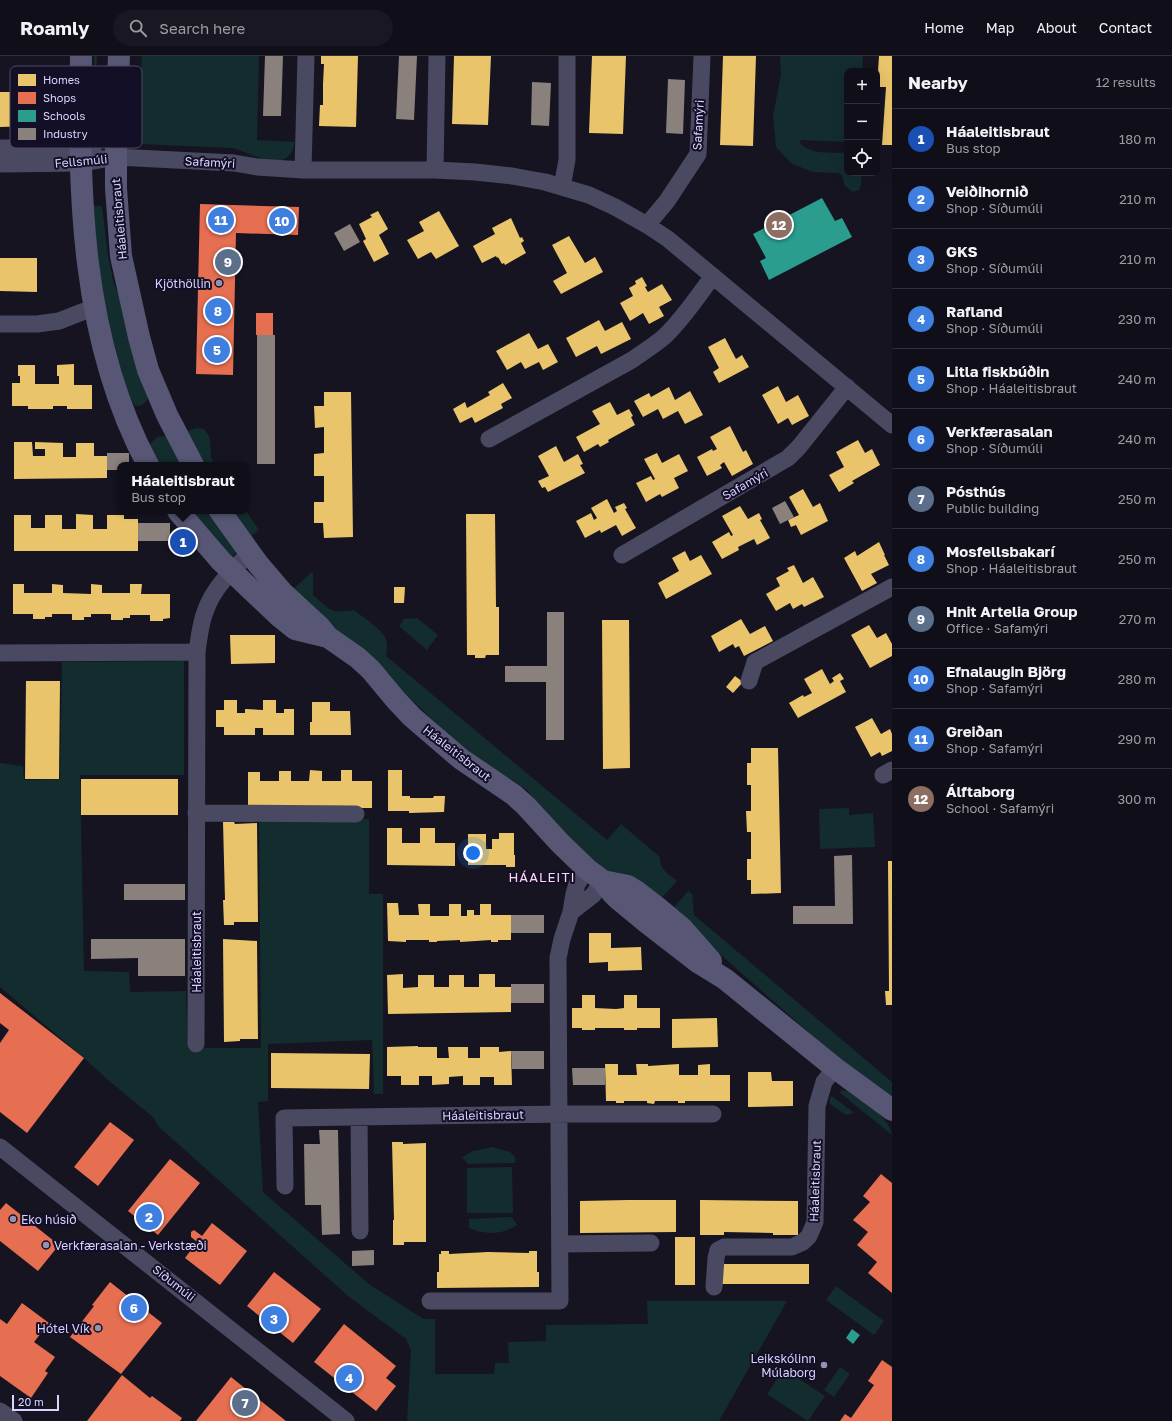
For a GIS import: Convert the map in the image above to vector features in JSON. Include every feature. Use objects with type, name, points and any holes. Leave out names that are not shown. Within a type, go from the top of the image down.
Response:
[{"type":"street","name":"Háaleitisbraut","points":[[119,56],[119,66]]},
{"type":"street","points":[[303,170],[306,56]]},
{"type":"street","points":[[435,170],[437,56]]},
{"type":"street","points":[[562,187],[567,160],[567,56]]},
{"type":"street","name":"Safamýri","points":[[646,225],[667,201],[698,154],[702,56]]},
{"type":"street","name":"Fellsmúli","points":[[0,148],[116,158]]},
{"type":"street","points":[[81,148],[88,265],[95,307],[105,353],[124,414],[146,462]]},
{"type":"street","name":"Háaleitisbraut","points":[[116,148],[116,190],[121,256],[139,337],[148,370],[160,401],[191,462]]},
{"type":"street","name":"Fellsmúli","points":[[0,164],[81,155]]},
{"type":"street","name":"Safamýri","points":[[116,158],[234,163],[257,167],[303,170],[435,170],[475,172],[512,176],[562,187],[589,195],[615,207],[673,243],[892,425]]},
{"type":"street","points":[[489,439],[632,360],[653,346],[666,335],[680,319],[714,276]]},
{"type":"street","points":[[0,324],[37,324],[59,321],[95,307]]},
{"type":"street","name":"Safamýri","points":[[622,555],[788,458],[799,447],[847,387]]},
{"type":"street","name":"Háaleitisbraut","points":[[180,514],[231,571],[280,617],[295,629],[328,637]]},
{"type":"street","name":"Háaleitisbraut","points":[[222,514],[250,553],[282,592],[320,627],[328,637],[358,658],[418,723],[461,759],[514,795],[560,843],[595,875]]},
{"type":"street","name":"Háaleitisbraut","points":[[196,1044],[197,652],[202,621],[209,601],[231,571],[250,553]]},
{"type":"street","points":[[749,681],[755,662],[892,587]]},
{"type":"street","points":[[0,654],[197,652]]},
{"type":"street","points":[[196,812],[356,814]]},
{"type":"street","points":[[430,1301],[560,1301],[558,958],[562,939],[571,912],[593,895],[595,875],[628,886],[658,908],[683,929],[725,979],[835,1068],[884,1105],[892,1121]]},
{"type":"street","name":"Háaleitisbraut","points":[[714,1287],[718,1250],[724,1247],[792,1247],[803,1242],[812,1233],[815,1222],[817,1106],[824,1082],[835,1068]]},
{"type":"street","name":"Háaleitisbraut","points":[[285,1186],[284,1118],[713,1114]]},
{"type":"street","points":[[359,1117],[360,1232]]},
{"type":"street","name":"Síðumúli","points":[[0,1147],[346,1421]]},
{"type":"street","points":[[560,1244],[651,1243]]},
{"type":"street","points":[[0,1411],[14,1421]]},
{"type":"green space","points":[[94,56],[97,56],[97,66],[94,66]]},
{"type":"green space","points":[[142,56],[259,56],[257,140],[295,142],[291,153],[285,159],[278,161],[260,158],[233,148],[142,144]]},
{"type":"green space","points":[[780,56],[863,56],[862,68],[844,68],[844,142],[801,140],[800,143],[804,147],[815,151],[844,153],[844,176],[862,176],[859,190],[853,192],[845,186],[842,176],[838,173],[812,172],[791,163],[776,147],[773,116],[781,74]]},
{"type":"green space","points":[[90,206],[102,206],[108,256],[114,284],[122,301],[148,398],[143,404],[138,406],[132,402],[129,396],[109,328],[102,294]]},
{"type":"green space","points":[[196,428],[204,429],[210,438],[211,458],[214,462],[196,462],[187,431]]},
{"type":"green space","points":[[165,436],[173,442],[184,462],[155,462],[150,444],[157,437]]},
{"type":"green space","points":[[189,514],[217,514],[237,552],[232,556],[225,557]]},
{"type":"green space","points":[[229,514],[248,514],[259,530],[246,540]]},
{"type":"green space","points":[[312,572],[313,595],[331,610],[354,610],[371,623],[383,634],[386,639],[386,656],[607,840],[621,824],[660,857],[663,868],[677,881],[658,902],[606,873],[554,825],[527,790],[467,750],[403,692],[389,674],[315,612],[292,590]]},
{"type":"green space","points":[[417,618],[438,635],[427,650],[399,626],[404,619]]},
{"type":"green space","points":[[184,661],[184,775],[80,775],[84,971],[129,972],[130,992],[186,991],[188,1048],[261,1048],[259,819],[369,819],[369,894],[383,894],[383,1094],[374,1094],[372,1040],[268,1044],[268,1101],[258,1102],[263,1192],[370,1285],[424,1319],[435,1319],[435,1374],[494,1374],[495,1363],[509,1363],[508,1342],[546,1341],[546,1325],[648,1324],[647,1301],[787,1301],[719,1421],[407,1421],[411,1351],[406,1339],[348,1296],[158,1126],[153,1117],[0,987],[0,763],[23,766],[24,780],[60,779],[62,662]]},
{"type":"green space","points":[[849,808],[849,815],[873,813],[875,847],[820,849],[819,809]]},
{"type":"green space","points":[[688,891],[692,894],[694,915],[892,1082],[892,1100],[815,1038],[671,911]]},
{"type":"green space","points":[[842,1090],[852,1092],[876,1111],[891,1129],[892,1135],[839,1092]]},
{"type":"green space","points":[[832,1096],[854,1113],[846,1115],[830,1104],[829,1100]]},
{"type":"green space","points":[[492,1147],[510,1152],[515,1157],[515,1163],[468,1164],[462,1157],[473,1151]]},
{"type":"green space","points":[[512,1167],[513,1213],[467,1213],[467,1168]]},
{"type":"green space","points":[[512,1217],[517,1225],[505,1231],[487,1233],[469,1228],[469,1219]]},
{"type":"green space","points":[[836,1286],[884,1321],[874,1335],[826,1300]]},
{"type":"green space","points":[[840,1367],[850,1374],[834,1397],[824,1390]]},
{"type":"green space","points":[[784,1369],[825,1396],[808,1421],[767,1394]]},
{"type":"building: Homes","points":[[321,56],[358,56],[356,127],[319,126],[320,105],[323,105],[324,64],[321,64]]},
{"type":"building: Homes","points":[[454,56],[491,56],[488,125],[452,124]]},
{"type":"building: Homes","points":[[592,56],[626,56],[623,134],[589,133]]},
{"type":"building: Homes","points":[[723,56],[756,56],[753,146],[720,145]]},
{"type":"building: Homes","points":[[879,56],[892,56],[892,145],[882,145],[886,87],[880,87],[880,68],[878,68]]},
{"type":"building: Homes","points":[[0,92],[10,92],[10,127],[0,127]]},
{"type":"building: Homes","points":[[378,211],[388,229],[379,235],[389,254],[374,262],[363,241],[366,239],[359,224],[372,217],[370,215]]},
{"type":"building: Homes","points":[[439,211],[459,246],[436,259],[431,252],[418,259],[407,240],[424,231],[419,222]]},
{"type":"building: Homes","points":[[511,218],[520,238],[522,237],[524,241],[521,243],[526,253],[505,265],[504,263],[502,264],[496,256],[482,263],[473,246],[495,234],[492,228]]},
{"type":"building: Homes","points":[[569,236],[585,263],[595,257],[603,272],[561,294],[553,281],[567,273],[552,245]]},
{"type":"building: Homes","points":[[0,258],[37,258],[37,292],[0,291]]},
{"type":"building: Homes","points":[[642,277],[647,286],[645,287],[648,292],[662,284],[672,300],[659,307],[664,316],[649,324],[643,313],[630,321],[620,303],[633,296],[629,288],[636,284],[635,281]]},
{"type":"building: Homes","points":[[599,320],[605,331],[622,322],[631,339],[601,354],[597,346],[576,357],[566,338]]},
{"type":"building: Homes","points":[[529,333],[538,349],[548,344],[558,362],[543,370],[539,362],[525,369],[521,362],[507,370],[496,351]]},
{"type":"building: Homes","points":[[725,338],[736,359],[742,355],[749,367],[719,383],[713,372],[719,368],[708,347]]},
{"type":"building: Homes","points":[[74,364],[74,385],[92,385],[92,409],[67,409],[67,406],[53,406],[53,409],[28,409],[28,406],[12,406],[12,383],[20,383],[20,376],[18,376],[18,365],[35,365],[35,384],[59,384],[57,365]]},
{"type":"building: Homes","points":[[503,383],[512,398],[501,404],[503,408],[475,423],[472,417],[460,423],[453,409],[465,402],[467,408],[490,395],[488,392]]},
{"type":"building: Homes","points":[[778,386],[786,402],[798,395],[809,416],[792,425],[788,418],[778,424],[762,395]]},
{"type":"building: Homes","points":[[669,387],[675,400],[690,391],[703,415],[685,424],[678,411],[663,419],[658,409],[643,417],[634,401],[649,393],[651,397]]},
{"type":"building: Homes","points":[[324,392],[351,392],[353,537],[324,538],[323,523],[314,523],[314,502],[324,502],[324,476],[314,476],[314,454],[324,453],[324,427],[315,428],[314,406],[324,406]]},
{"type":"building: Homes","points":[[610,402],[617,415],[629,409],[633,416],[631,417],[635,425],[608,440],[609,442],[600,447],[598,444],[584,452],[576,437],[600,424],[592,411]]},
{"type":"building: Homes","points":[[730,426],[743,452],[746,450],[753,464],[732,476],[724,462],[720,465],[722,468],[707,476],[697,457],[712,449],[713,451],[717,449],[710,437]]},
{"type":"building: Homes","points":[[858,440],[865,453],[872,449],[880,465],[852,481],[854,483],[839,492],[829,475],[844,467],[836,452]]},
{"type":"building: Homes","points":[[14,442],[32,442],[33,456],[45,456],[45,449],[35,449],[35,442],[63,443],[63,457],[76,457],[76,443],[94,443],[94,456],[107,456],[107,478],[14,479]]},
{"type":"building: Homes","points":[[556,446],[564,462],[578,454],[583,464],[580,465],[585,473],[548,492],[545,487],[542,488],[538,481],[549,476],[538,456]]},
{"type":"building: Homes","points":[[657,453],[662,463],[679,454],[688,471],[674,478],[679,488],[662,497],[660,494],[646,502],[636,483],[651,476],[653,480],[655,479],[644,459]]},
{"type":"building: Homes","points":[[803,489],[813,507],[820,503],[828,521],[801,535],[796,525],[791,527],[788,520],[799,515],[789,497]]},
{"type":"building: Homes","points":[[607,499],[614,513],[617,511],[615,507],[624,503],[627,508],[625,509],[636,528],[622,536],[616,525],[601,533],[600,530],[585,538],[576,521],[591,513],[594,520],[597,518],[591,508]]},
{"type":"building: Homes","points":[[740,506],[748,519],[759,513],[762,519],[760,520],[770,538],[757,545],[754,539],[738,547],[739,550],[722,559],[712,542],[729,532],[731,536],[733,535],[722,516]]},
{"type":"building: Homes","points":[[76,514],[93,515],[93,529],[107,529],[107,515],[124,515],[124,519],[138,519],[138,551],[14,551],[14,515],[31,515],[31,528],[45,528],[45,515],[62,515],[62,529],[76,529]]},
{"type":"building: Homes","points":[[466,514],[495,514],[496,607],[499,607],[499,655],[486,655],[485,658],[475,658],[475,655],[467,655]]},
{"type":"building: Homes","points":[[879,542],[889,565],[871,574],[877,583],[862,591],[844,558],[855,551],[857,556]]},
{"type":"building: Homes","points":[[685,551],[690,561],[701,555],[712,574],[666,599],[658,583],[679,571],[672,558]]},
{"type":"building: Homes","points":[[794,565],[803,583],[813,577],[824,597],[804,607],[802,604],[793,609],[790,603],[776,611],[766,594],[780,586],[776,578],[789,571],[787,568]]},
{"type":"building: Homes","points":[[13,584],[24,584],[24,593],[52,593],[52,584],[63,585],[63,593],[91,594],[91,584],[102,585],[102,593],[130,593],[130,584],[142,584],[141,594],[170,594],[170,618],[163,619],[163,621],[150,621],[150,615],[130,615],[130,618],[123,618],[123,620],[111,620],[111,614],[91,614],[91,617],[84,617],[84,620],[72,620],[72,614],[52,614],[52,617],[45,617],[45,619],[33,619],[33,614],[13,614]]},
{"type":"building: Homes","points":[[394,587],[405,587],[404,603],[394,603]]},
{"type":"building: Homes","points":[[741,619],[750,634],[765,626],[773,641],[744,656],[739,646],[735,648],[733,644],[719,652],[711,636]]},
{"type":"building: Homes","points":[[602,620],[629,620],[630,768],[603,769]]},
{"type":"building: Homes","points":[[869,625],[877,638],[886,633],[892,644],[892,656],[870,668],[851,635]]},
{"type":"building: Homes","points":[[230,635],[275,635],[275,663],[231,664]]},
{"type":"building: Homes","points":[[822,669],[830,684],[834,681],[832,678],[840,673],[844,679],[840,681],[846,692],[798,718],[789,703],[803,695],[804,697],[812,693],[804,679]]},
{"type":"building: Homes","points":[[735,676],[743,682],[733,693],[726,687]]},
{"type":"building: Homes","points":[[26,681],[60,681],[59,779],[25,779]]},
{"type":"building: Homes","points":[[224,700],[237,700],[237,713],[245,713],[245,709],[263,710],[263,700],[276,700],[276,713],[284,713],[284,709],[294,709],[294,735],[263,735],[263,728],[255,728],[255,735],[224,735],[224,727],[216,727],[216,710],[224,710]]},
{"type":"building: Homes","points":[[312,702],[330,702],[330,711],[350,711],[351,735],[310,735],[310,722],[312,722]]},
{"type":"building: Homes","points":[[872,718],[881,734],[890,729],[892,734],[892,751],[882,756],[880,752],[871,757],[855,727]]},
{"type":"building: Homes","points":[[751,748],[778,748],[781,893],[751,894],[751,880],[747,880],[747,859],[751,859],[751,832],[747,832],[746,811],[751,811],[751,785],[747,785],[747,763],[751,763]]},
{"type":"building: Homes","points":[[310,770],[322,771],[322,781],[341,781],[341,770],[352,770],[352,781],[372,781],[372,808],[248,808],[248,772],[260,772],[260,781],[279,781],[279,771],[291,771],[291,781],[309,781]]},
{"type":"building: Homes","points":[[388,770],[402,770],[402,796],[410,796],[410,798],[433,798],[434,796],[445,796],[444,812],[409,813],[409,811],[388,811]]},
{"type":"building: Homes","points":[[81,779],[178,779],[178,815],[81,815]]},
{"type":"building: Homes","points":[[223,822],[234,822],[235,824],[257,823],[258,922],[234,922],[234,925],[224,925],[223,900],[225,900]]},
{"type":"building: Homes","points":[[387,828],[402,828],[402,843],[420,843],[420,828],[435,828],[435,843],[455,843],[455,866],[387,865]]},
{"type":"building: Homes","points":[[499,833],[514,833],[515,867],[506,867],[506,865],[468,865],[468,834],[486,834],[486,849],[492,849],[492,839],[499,839]]},
{"type":"building: Homes","points":[[888,861],[892,861],[892,1005],[886,1005],[885,991],[889,991]]},
{"type":"building: Homes","points":[[387,903],[398,903],[399,915],[419,915],[418,904],[430,904],[430,916],[449,916],[449,904],[461,904],[461,916],[467,916],[467,910],[474,910],[474,915],[480,915],[480,904],[491,904],[491,915],[511,915],[511,940],[498,940],[498,942],[491,942],[491,940],[460,942],[460,940],[437,942],[429,942],[429,940],[406,940],[406,942],[388,941]]},
{"type":"building: Homes","points":[[589,933],[611,933],[611,948],[641,947],[642,970],[608,971],[608,962],[589,963]]},
{"type":"building: Homes","points":[[223,939],[257,941],[258,1039],[240,1039],[240,1041],[224,1042]]},
{"type":"building: Homes","points":[[403,974],[403,988],[418,987],[418,975],[434,975],[434,987],[449,987],[449,975],[464,975],[464,987],[479,987],[479,974],[495,974],[495,987],[511,987],[511,1012],[388,1014],[387,975]]},
{"type":"building: Homes","points":[[582,995],[595,995],[595,1008],[616,1009],[624,1008],[624,995],[637,995],[637,1008],[660,1008],[660,1028],[637,1028],[637,1030],[624,1030],[624,1028],[595,1028],[595,1030],[582,1030],[582,1028],[572,1028],[572,1008],[582,1008]]},
{"type":"building: Homes","points":[[717,1018],[718,1047],[672,1048],[672,1019]]},
{"type":"building: Homes","points":[[387,1047],[437,1047],[437,1058],[449,1058],[448,1047],[468,1047],[468,1058],[480,1058],[480,1047],[499,1047],[499,1052],[511,1051],[512,1085],[494,1085],[494,1077],[480,1077],[480,1085],[463,1085],[463,1076],[449,1077],[449,1084],[432,1085],[432,1076],[419,1076],[419,1085],[401,1085],[401,1076],[387,1076]]},
{"type":"building: Homes","points":[[271,1053],[370,1054],[369,1089],[271,1088]]},
{"type":"building: Homes","points":[[605,1064],[618,1064],[618,1075],[637,1075],[636,1064],[648,1064],[648,1066],[679,1064],[679,1075],[698,1075],[698,1065],[710,1064],[710,1075],[730,1075],[730,1101],[685,1101],[685,1103],[678,1103],[678,1101],[655,1101],[654,1104],[647,1103],[647,1101],[624,1101],[624,1103],[616,1103],[616,1101],[606,1101]]},
{"type":"building: Homes","points":[[748,1072],[771,1072],[772,1081],[793,1081],[793,1106],[748,1107]]},
{"type":"building: Homes","points":[[392,1142],[403,1142],[403,1144],[426,1143],[426,1242],[404,1242],[404,1245],[393,1245],[394,1220]]},
{"type":"building: Homes","points":[[676,1200],[676,1232],[580,1233],[580,1201]]},
{"type":"building: Homes","points":[[700,1200],[798,1201],[798,1235],[724,1232],[724,1235],[700,1235]]},
{"type":"building: Homes","points":[[675,1237],[695,1237],[695,1285],[675,1285]]},
{"type":"building: Homes","points":[[441,1251],[449,1251],[449,1254],[488,1252],[529,1253],[529,1251],[537,1251],[539,1287],[437,1288],[437,1272],[439,1272],[439,1254],[441,1254]]},
{"type":"building: Homes","points":[[722,1264],[809,1264],[809,1284],[722,1284]]},
{"type":"building: Shops","points":[[200,204],[299,207],[298,235],[236,233],[233,375],[196,374]]},
{"type":"building: Shops","points":[[256,313],[273,313],[273,335],[256,335]]},
{"type":"building: Shops","points":[[0,993],[84,1058],[27,1133],[0,1112],[0,1043],[9,1030],[0,1023]]},
{"type":"building: Shops","points":[[110,1122],[134,1140],[98,1186],[74,1167]]},
{"type":"building: Shops","points":[[170,1159],[200,1183],[158,1235],[128,1211]]},
{"type":"building: Shops","points":[[881,1174],[892,1183],[892,1293],[868,1273],[877,1262],[857,1245],[868,1232],[853,1220],[870,1202],[863,1196]]},
{"type":"building: Shops","points":[[6,1203],[59,1245],[38,1271],[0,1241],[0,1210]]},
{"type":"building: Shops","points":[[212,1223],[247,1251],[220,1285],[185,1258],[197,1242],[191,1237],[191,1232],[194,1230],[202,1236]]},
{"type":"building: Shops","points":[[274,1272],[321,1309],[293,1343],[247,1306]]},
{"type":"building: Shops","points":[[110,1282],[162,1323],[121,1374],[70,1337]]},
{"type":"building: Shops","points":[[22,1303],[49,1323],[34,1342],[55,1357],[45,1371],[48,1373],[31,1398],[0,1376],[0,1319],[7,1324]]},
{"type":"building: Shops","points":[[344,1324],[396,1366],[386,1378],[396,1386],[376,1411],[314,1362]]},
{"type":"building: Shops","points":[[882,1360],[892,1367],[892,1421],[840,1421],[845,1414],[851,1418],[874,1385],[868,1381]]},
{"type":"building: Shops","points":[[122,1375],[150,1398],[152,1396],[182,1418],[180,1421],[87,1421]]},
{"type":"building: Shops","points":[[231,1377],[286,1421],[196,1421]]},
{"type":"building: Schools","points":[[822,198],[835,221],[842,218],[852,237],[769,280],[760,261],[766,258],[753,234]]},
{"type":"building: Schools","points":[[852,1329],[860,1335],[853,1344],[846,1338]]},
{"type":"building: Industry","points":[[265,56],[283,56],[281,116],[263,116]]},
{"type":"building: Industry","points":[[399,56],[417,56],[414,120],[396,119]]},
{"type":"building: Industry","points":[[668,79],[685,80],[683,134],[666,133]]},
{"type":"building: Industry","points":[[532,82],[551,83],[549,126],[531,125]]},
{"type":"building: Industry","points":[[350,224],[360,242],[344,251],[334,233]]},
{"type":"building: Industry","points":[[257,335],[275,335],[275,464],[257,464]]},
{"type":"building: Industry","points":[[107,453],[129,453],[129,462],[117,462],[117,470],[107,470]]},
{"type":"building: Industry","points":[[785,501],[794,517],[780,524],[772,508]]},
{"type":"building: Industry","points":[[138,523],[170,523],[170,541],[138,541]]},
{"type":"building: Industry","points":[[547,612],[564,612],[564,740],[546,740],[546,682],[505,682],[505,666],[547,666]]},
{"type":"building: Industry","points":[[852,855],[853,924],[793,924],[793,906],[835,906],[834,856]]},
{"type":"building: Industry","points":[[124,884],[185,884],[185,900],[124,900]]},
{"type":"building: Industry","points":[[511,915],[544,915],[544,933],[511,933]]},
{"type":"building: Industry","points":[[91,939],[185,939],[185,976],[138,976],[138,958],[91,959]]},
{"type":"building: Industry","points":[[511,984],[544,984],[544,1003],[511,1003]]},
{"type":"building: Industry","points":[[511,1051],[544,1051],[544,1069],[512,1069]]},
{"type":"building: Industry","points":[[572,1068],[605,1068],[605,1085],[573,1085]]},
{"type":"building: Industry","points":[[319,1130],[338,1130],[340,1234],[322,1235],[321,1205],[305,1205],[304,1144],[320,1144]]},
{"type":"building: Industry","points":[[374,1250],[374,1265],[352,1266],[352,1251]]},
{"type":"place","name":"Greiðan","points":[[221,220]]},
{"type":"place","name":"Efnalaugin Björg","points":[[282,221]]},
{"type":"place","name":"Álftaborg","points":[[779,225]]},
{"type":"place","name":"Hnit Artelia Group","points":[[228,262]]},
{"type":"place","name":"Kjöthöllin","points":[[219,283]]},
{"type":"place","name":"Mosfellsbakarí","points":[[218,311]]},
{"type":"place","name":"Litla fiskbúðin","points":[[217,350]]},
{"type":"place","name":"Háaleitisbraut","points":[[183,542]]},
{"type":"place","name":"Veiðihornið","points":[[149,1217]]},
{"type":"place","name":"Eko húsið","points":[[13,1219]]},
{"type":"place","name":"Verkfærasalan - Verkstæði","points":[[46,1245]]},
{"type":"place","name":"Verkfærasalan","points":[[134,1308]]},
{"type":"place","name":"GKS","points":[[274,1319]]},
{"type":"place","name":"Hótel Vík","points":[[98,1328]]},
{"type":"place","name":"Leikskólinn Múlaborg","points":[[824,1365]]},
{"type":"place","name":"Rafland","points":[[349,1378]]},
{"type":"place","name":"Pósthús","points":[[245,1403]]},
{"type":"district","name":"HÁALEITI","points":[[542,877]]}]
